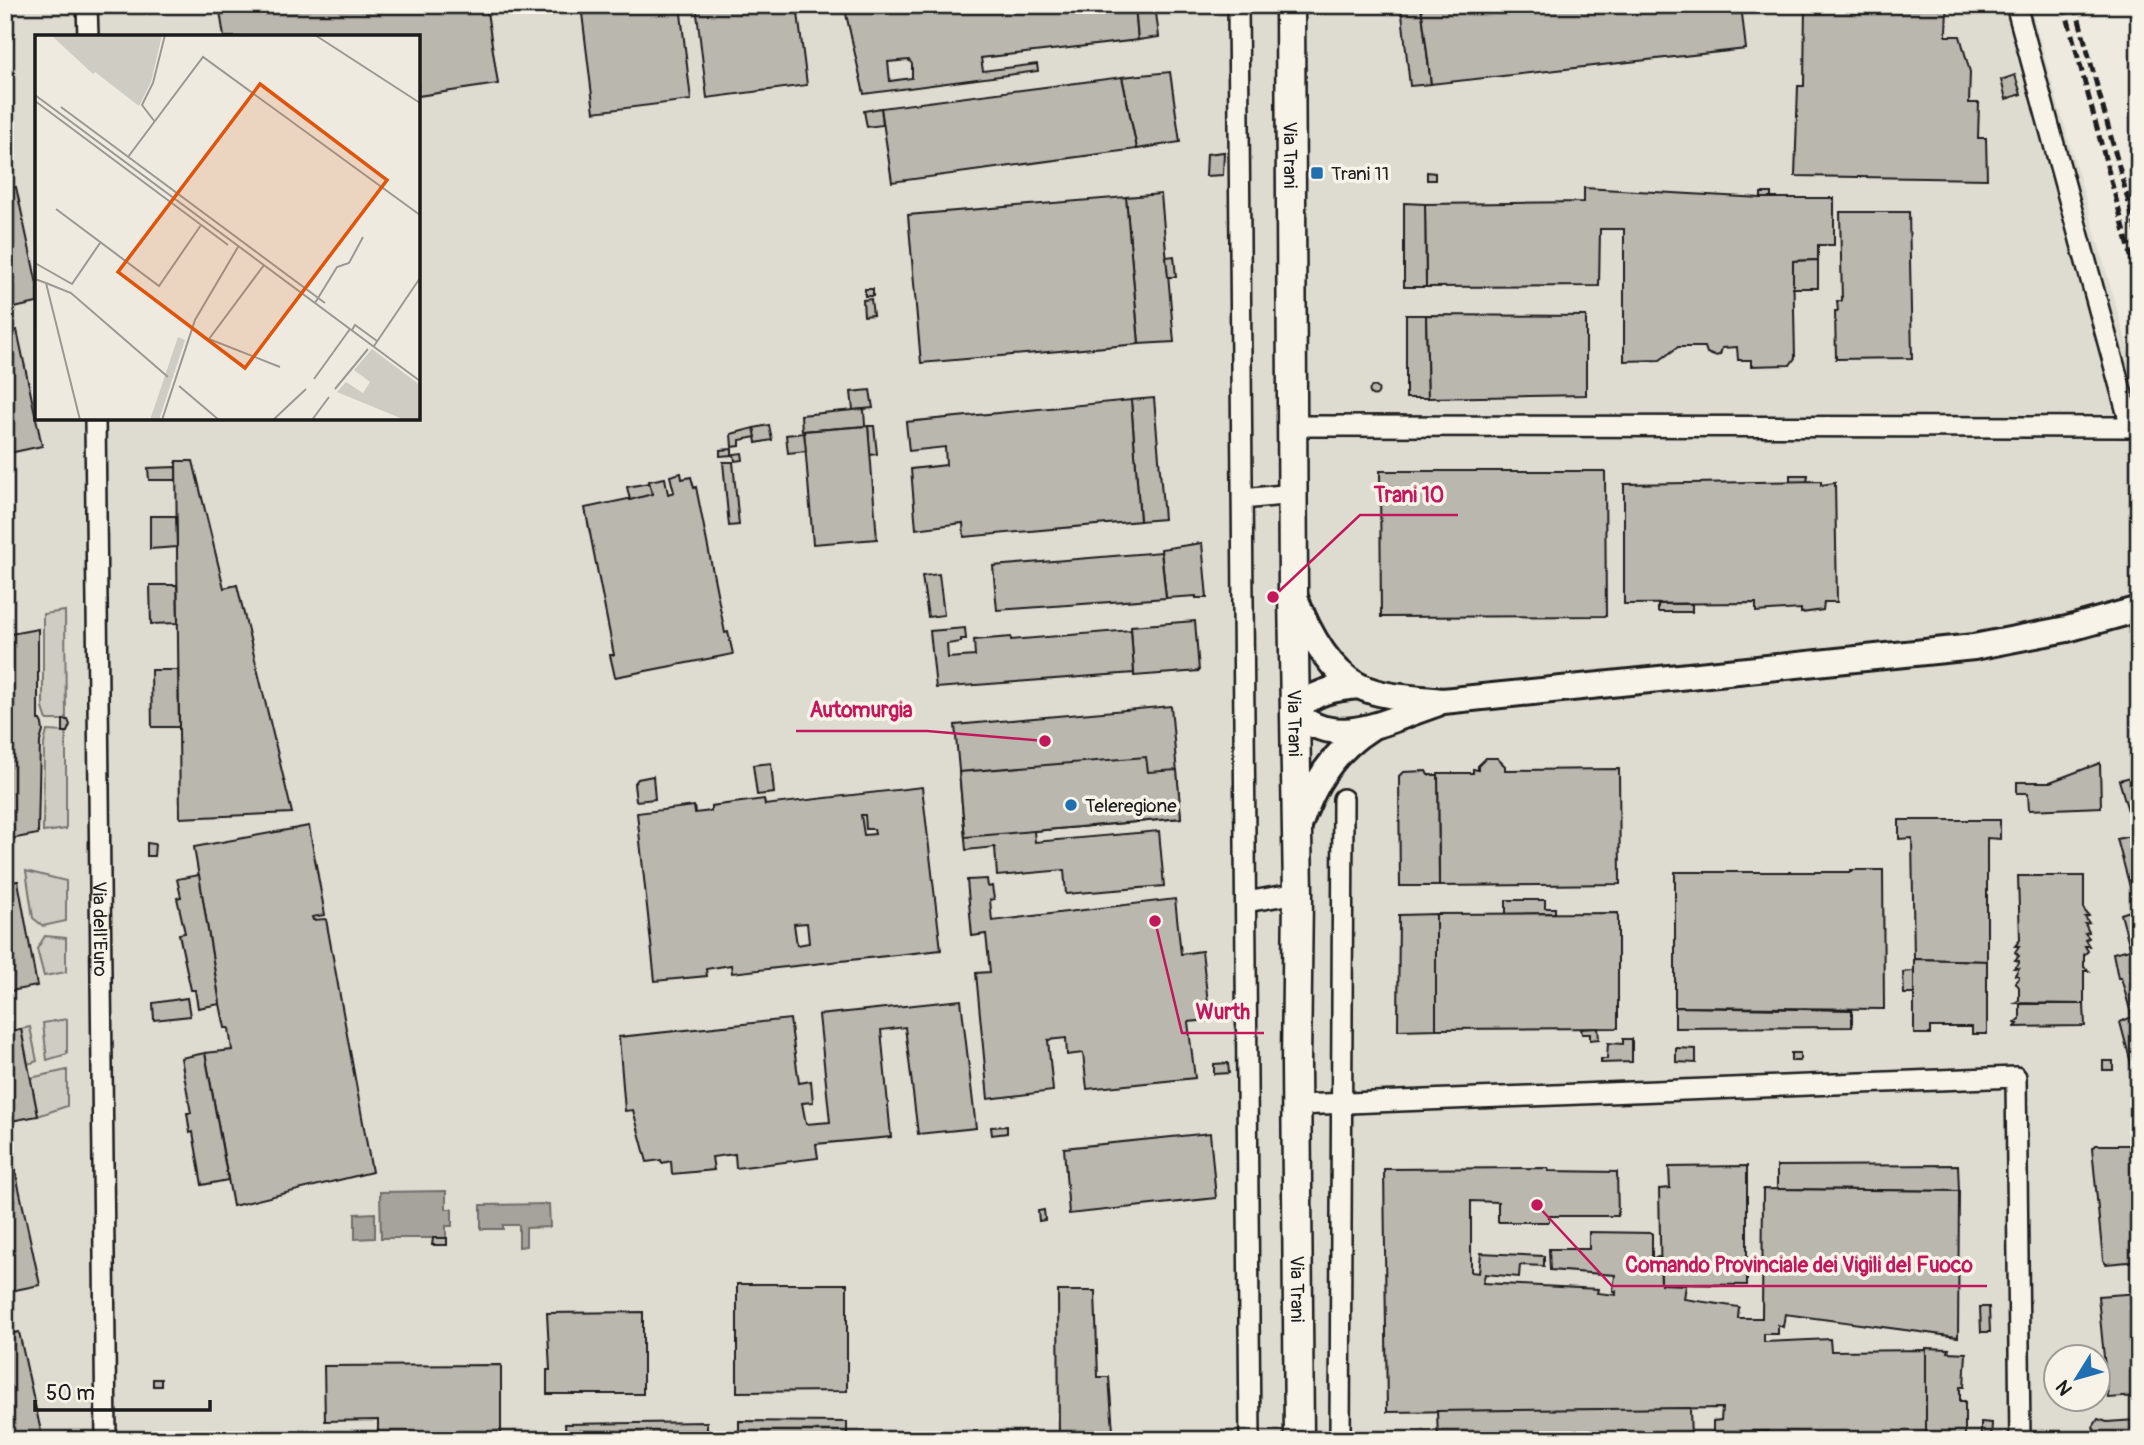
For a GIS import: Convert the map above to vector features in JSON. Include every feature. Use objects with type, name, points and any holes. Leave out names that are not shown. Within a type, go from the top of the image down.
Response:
[{"type":"main road","name":"Via Trani","points":[[1290,5],[1293,593],[1298,893],[1299,1440]]},
{"type":"street","points":[[87,5],[88,35]]},
{"type":"street","points":[[1238,5],[1250,1440]]},
{"type":"street","points":[[1293,426],[2132,427],[2016,5]]},
{"type":"street","name":"Via dell'Euro","points":[[95,420],[106,1440]]},
{"type":"street","points":[[1243,499],[1293,494]]},
{"type":"street","points":[[1293,593],[1319,644],[1340,670],[1359,686]]},
{"type":"street","points":[[1443,701],[1390,694],[1359,686],[1322,693],[1308,699],[1295,712],[1312,725],[1334,732],[1352,731],[1443,701],[1932,652],[2006,642],[2139,610]]},
{"type":"street","points":[[1297,830],[1317,782],[1334,758],[1356,737],[1380,722]]},
{"type":"street","points":[[1340,1440],[1343,799]]},
{"type":"street","points":[[1246,902],[1298,893]]},
{"type":"street","points":[[1297,1105],[2016,1077],[2020,1440]]},
{"type":"shaded area","points":[[5,5],[2030,5],[2139,386],[2139,1440],[5,1440]]},
{"type":"shaded area","points":[[65,611],[66,720],[47,720],[43,708],[43,614]]},
{"type":"shaded area","points":[[47,731],[66,732],[66,829],[43,832],[44,744]]},
{"type":"shaded area","points":[[26,871],[66,881],[66,921],[43,926],[33,918]]},
{"type":"shaded area","points":[[45,936],[66,938],[66,972],[44,976],[37,949]]},
{"type":"shaded area","points":[[67,1019],[67,1054],[47,1060],[43,1023]]},
{"type":"shaded area","points":[[30,1027],[37,1061],[28,1064],[21,1029]]},
{"type":"shaded area","points":[[67,1070],[67,1106],[38,1116],[30,1078]]},
{"type":"shaded area","points":[[446,1191],[446,1209],[452,1209],[452,1226],[446,1226],[446,1238],[381,1238],[380,1192]]},
{"type":"shaded area","points":[[549,1204],[550,1227],[526,1228],[526,1246],[519,1247],[519,1225],[503,1225],[503,1229],[481,1229],[481,1205]]},
{"type":"shaded area","points":[[375,1213],[375,1238],[355,1239],[355,1214]]},
{"type":"building","points":[[219,5],[486,5],[498,84],[420,96],[420,35],[224,35]]},
{"type":"building","points":[[581,5],[680,5],[691,100],[594,112]]},
{"type":"building","points":[[696,5],[797,5],[807,85],[707,98]]},
{"type":"building","points":[[844,5],[1135,5],[1138,40],[981,58],[983,71],[1037,64],[1038,71],[864,94]],"holes":[[[909,60],[912,64],[912,78],[890,81],[888,62]]]},
{"type":"building","points":[[1135,5],[1155,5],[1159,37],[1138,40]]},
{"type":"building","points":[[1401,5],[1421,5],[1431,84],[1410,86]]},
{"type":"building","points":[[1421,5],[1741,5],[1746,49],[1431,84]]},
{"type":"building","points":[[1805,5],[1947,5],[1946,36],[1960,36],[1970,72],[1969,103],[1979,103],[1978,138],[1986,138],[1987,179],[1795,176],[1798,86],[1804,86]]},
{"type":"building","points":[[1170,72],[1180,142],[1137,149],[1122,77]]},
{"type":"building","points":[[2015,75],[2021,94],[2006,99],[2001,80]]},
{"type":"building","points":[[1122,77],[1137,149],[892,182],[881,108]]},
{"type":"building","points":[[881,108],[883,125],[867,127],[864,111]]},
{"type":"building","points":[[1224,152],[1223,175],[1206,176],[1207,154]]},
{"type":"building","points":[[1427,172],[1435,173],[1435,180],[1427,180]]},
{"type":"building","points":[[16,187],[35,275],[35,303],[5,310],[5,189]]},
{"type":"building","points":[[1584,188],[1761,198],[1834,198],[1834,245],[1818,245],[1818,260],[1793,261],[1795,358],[1790,365],[1751,366],[1751,360],[1738,360],[1737,347],[1722,348],[1720,355],[1714,356],[1707,353],[1705,347],[1678,347],[1660,360],[1624,361],[1624,229],[1600,229],[1599,286],[1426,287],[1425,204],[1584,202]]},
{"type":"building","points":[[1761,193],[1771,193],[1771,198],[1761,198]]},
{"type":"building","points":[[1161,194],[1174,342],[1139,344],[1126,197]]},
{"type":"building","points":[[1126,197],[1139,344],[921,363],[908,215]]},
{"type":"building","points":[[1404,203],[1425,204],[1426,287],[1404,287]]},
{"type":"building","points":[[1840,212],[1909,212],[1912,358],[1836,359],[1835,311],[1838,311],[1837,301],[1842,301]]},
{"type":"building","points":[[1174,256],[1176,277],[1168,277],[1166,257]]},
{"type":"building","points":[[1818,260],[1818,288],[1793,288],[1793,261]]},
{"type":"building","points":[[865,289],[873,289],[873,296],[865,296]]},
{"type":"building","points":[[871,299],[873,315],[864,316],[863,300]]},
{"type":"building","points":[[1406,315],[1426,315],[1428,398],[1406,398]]},
{"type":"building","points":[[1426,315],[1586,316],[1586,395],[1428,398]]},
{"type":"building","points":[[17,330],[42,446],[5,454],[5,332]]},
{"type":"building","points":[[1374,387],[1378,391],[1374,395],[1370,391]]},
{"type":"building","points":[[870,390],[873,408],[853,410],[851,392]]},
{"type":"building","points":[[1154,398],[1164,519],[1140,521],[1131,400]]},
{"type":"building","points":[[1131,400],[1140,521],[964,537],[963,523],[916,529],[911,469],[946,465],[945,447],[909,451],[906,422]]},
{"type":"building","points":[[864,409],[865,426],[802,431],[801,415]]},
{"type":"building","points":[[769,425],[772,440],[756,443],[754,428]]},
{"type":"building","points":[[868,426],[874,426],[877,454],[870,455]]},
{"type":"building","points":[[868,426],[877,539],[813,544],[804,431]]},
{"type":"building","points":[[754,428],[756,437],[740,440],[740,446],[732,447],[731,434]]},
{"type":"building","points":[[804,433],[806,451],[788,453],[786,435]]},
{"type":"building","points":[[732,449],[732,455],[720,456],[720,450]]},
{"type":"building","points":[[742,453],[743,460],[735,461],[734,454]]},
{"type":"building","points":[[176,461],[193,461],[224,588],[237,585],[292,813],[180,818]]},
{"type":"building","points":[[723,462],[733,462],[739,525],[729,526]]},
{"type":"building","points":[[176,467],[176,480],[149,480],[148,468]]},
{"type":"building","points":[[1380,471],[1605,471],[1606,616],[1381,617]]},
{"type":"building","points":[[681,473],[682,479],[691,477],[694,488],[696,487],[725,633],[728,632],[733,654],[615,677],[610,655],[614,655],[585,508],[652,494],[649,481],[665,478],[668,494],[674,492],[670,476]]},
{"type":"building","points":[[1790,475],[1808,475],[1807,482],[1790,482]]},
{"type":"building","points":[[1821,481],[1821,485],[1835,483],[1837,602],[1824,602],[1823,610],[1801,613],[1801,609],[1756,612],[1756,603],[1624,604],[1624,484]]},
{"type":"building","points":[[649,483],[652,494],[630,500],[627,487]]},
{"type":"building","points":[[150,516],[176,516],[177,547],[150,549]]},
{"type":"building","points":[[1202,543],[1207,598],[1166,598],[1161,549]]},
{"type":"building","points":[[1161,552],[1166,598],[997,610],[993,566]]},
{"type":"building","points":[[939,574],[944,615],[928,617],[922,576]]},
{"type":"building","points":[[150,585],[177,585],[178,623],[151,624]]},
{"type":"building","points":[[1658,604],[1692,604],[1692,612],[1658,612]]},
{"type":"building","points":[[1195,621],[1199,671],[1134,676],[1131,626]]},
{"type":"building","points":[[965,628],[966,639],[947,644],[948,658],[975,656],[974,640],[1011,637],[1011,640],[1131,630],[1134,673],[936,688],[930,631]]},
{"type":"building","points":[[38,629],[38,720],[43,731],[40,742],[38,834],[5,840],[5,635]]},
{"type":"building","points":[[151,670],[178,670],[179,727],[152,727]]},
{"type":"building","points":[[1171,706],[1181,818],[1034,831],[1035,842],[1159,831],[1164,886],[1066,894],[1064,870],[997,876],[995,847],[966,850],[955,725]]},
{"type":"building","points":[[63,720],[68,720],[70,725],[67,732],[63,732]]},
{"type":"building","name":"Teleregione","points":[[1146,757],[1148,772],[1177,770],[1181,818],[965,837],[959,772]]},
{"type":"building","points":[[1486,758],[1497,758],[1505,766],[1505,770],[1619,769],[1620,884],[1439,886],[1438,773],[1473,773],[1473,769],[1478,770],[1478,766]]},
{"type":"building","points":[[771,763],[774,793],[757,795],[753,765]]},
{"type":"building","points":[[2100,763],[2101,807],[2029,810],[2028,793],[2017,793],[2017,782],[2050,782]]},
{"type":"building","points":[[1426,771],[1428,775],[1438,775],[1439,886],[1400,886],[1399,776],[1403,772]]},
{"type":"building","points":[[2139,775],[2139,981],[2121,914],[2136,909],[2117,839],[2135,835],[2119,780]]},
{"type":"building","points":[[653,776],[655,799],[636,801],[634,784],[638,779]]},
{"type":"building","points":[[922,787],[941,950],[732,973],[731,965],[706,969],[707,976],[655,981],[637,813],[694,806],[695,813],[711,811],[711,806],[764,799],[765,805]],"holes":[[[861,815],[865,815],[866,829],[874,829],[875,834],[864,835]],[[807,923],[809,943],[797,945],[794,924]]]},
{"type":"building","points":[[1899,820],[2000,820],[2000,839],[1987,838],[1987,961],[1914,959],[1912,838],[1899,839]]},
{"type":"building","points":[[309,826],[325,915],[312,917],[313,920],[326,919],[372,1172],[233,1206],[205,1053],[232,1050],[229,1028],[225,1028],[220,1004],[194,847]]},
{"type":"building","points":[[147,843],[155,844],[154,856],[147,856]]},
{"type":"building","points":[[1883,870],[1884,1009],[1675,1007],[1675,872]]},
{"type":"building","points":[[199,875],[220,1004],[198,1008],[195,990],[191,990],[179,934],[185,933],[177,898],[181,897],[177,879]]},
{"type":"building","points":[[2018,876],[2084,876],[2084,910],[2089,916],[2085,917],[2089,923],[2085,924],[2089,932],[2085,933],[2089,938],[2085,940],[2089,946],[2085,946],[2088,951],[2084,955],[2084,967],[2089,971],[2084,971],[2084,1004],[2015,1003],[2019,1000],[2019,987],[2015,982],[2019,976],[2015,975],[2019,968],[2014,968],[2019,963],[2015,960],[2019,956],[2015,952],[2019,946],[2015,946],[2020,940]]},
{"type":"building","points":[[987,879],[988,887],[992,886],[994,899],[990,900],[992,921],[1175,899],[1181,954],[1202,951],[1210,1020],[1188,1022],[1195,1078],[1087,1089],[1083,1053],[1067,1055],[1066,1038],[1048,1040],[1053,1091],[988,1099],[976,973],[990,972],[986,934],[972,936],[967,880]]},
{"type":"building","points":[[18,881],[37,986],[5,992],[5,883]]},
{"type":"building","points":[[1506,900],[1545,900],[1545,908],[1555,908],[1555,913],[1506,914]]},
{"type":"building","points":[[1618,913],[1618,1028],[1436,1029],[1436,914]]},
{"type":"building","points":[[1436,914],[1436,1029],[1398,1030],[1399,915]]},
{"type":"building","points":[[2130,949],[2139,981],[2139,1093],[2120,1022],[2132,1017],[2121,978],[2118,978],[2113,953]]},
{"type":"building","points":[[1914,959],[1987,961],[1987,1034],[1972,1034],[1972,1027],[1930,1027],[1930,1034],[1914,1034]]},
{"type":"building","points":[[1914,971],[1914,994],[1904,994],[1903,972]]},
{"type":"building","points":[[187,998],[190,1016],[154,1020],[153,1003]]},
{"type":"building","points":[[961,1000],[976,1128],[918,1134],[905,1027],[881,1030],[891,1137],[816,1144],[818,1158],[736,1168],[735,1154],[712,1157],[714,1170],[672,1174],[671,1161],[647,1162],[633,1110],[625,1111],[619,1037],[790,1019],[799,1083],[811,1081],[813,1102],[802,1103],[806,1124],[830,1122],[819,1015]]},
{"type":"building","points":[[2020,1004],[2084,1004],[2085,1026],[2015,1027],[2018,1024],[2015,1023],[2020,1019]]},
{"type":"building","points":[[1675,1007],[1852,1010],[1852,1027],[1675,1028]]},
{"type":"building","points":[[1598,1028],[1599,1039],[1590,1040],[1590,1034],[1582,1034],[1581,1029]]},
{"type":"building","points":[[21,1029],[38,1116],[5,1122],[5,1032]]},
{"type":"building","points":[[1623,1039],[1632,1039],[1632,1062],[1601,1063],[1601,1059],[1607,1059],[1608,1043],[1623,1044]]},
{"type":"building","points":[[1676,1048],[1696,1049],[1696,1063],[1676,1062]]},
{"type":"building","points":[[205,1053],[228,1180],[202,1185],[193,1132],[190,1133],[187,1113],[191,1113],[181,1058]]},
{"type":"building","points":[[1791,1053],[1800,1053],[1800,1061],[1791,1061]]},
{"type":"building","points":[[2103,1061],[2113,1061],[2113,1070],[2103,1070]]},
{"type":"building","points":[[1228,1063],[1229,1073],[1214,1074],[1214,1064]]},
{"type":"building","points":[[1007,1126],[1007,1133],[992,1135],[991,1127]]},
{"type":"building","points":[[1210,1133],[1216,1198],[1069,1214],[1064,1148]]},
{"type":"building","points":[[2095,1145],[2135,1145],[2139,1192],[2139,1261],[2106,1264],[2103,1260],[2092,1148]]},
{"type":"building","points":[[2135,1145],[2139,1145],[2139,1192]]},
{"type":"building","points":[[12,1156],[40,1285],[5,1292],[5,1158]]},
{"type":"building","points":[[1958,1165],[1959,1191],[1777,1189],[1777,1166]]},
{"type":"building","points":[[1747,1166],[1747,1285],[1661,1284],[1659,1189],[1670,1188],[1669,1167]]},
{"type":"building","points":[[1548,1168],[1549,1171],[1617,1172],[1618,1216],[1549,1216],[1549,1222],[1498,1222],[1498,1202],[1471,1201],[1471,1272],[1479,1273],[1481,1253],[1544,1256],[1544,1266],[1520,1265],[1519,1277],[1485,1274],[1483,1283],[1598,1289],[1597,1293],[1616,1295],[1616,1291],[1613,1291],[1615,1275],[1550,1270],[1549,1249],[1589,1249],[1589,1232],[1652,1233],[1652,1258],[1660,1257],[1661,1284],[1686,1285],[1684,1299],[1739,1307],[1738,1318],[1762,1318],[1763,1189],[1959,1191],[1958,1337],[1785,1314],[1783,1327],[1778,1325],[1778,1334],[1764,1334],[1764,1342],[1830,1339],[1831,1351],[1926,1350],[1926,1440],[1768,1440],[1768,1431],[1713,1432],[1713,1421],[1721,1420],[1722,1408],[1387,1412],[1384,1169]]},
{"type":"building","points":[[1044,1210],[1045,1220],[1039,1221],[1038,1211]]},
{"type":"building","points":[[433,1238],[447,1238],[447,1245],[432,1245]]},
{"type":"building","points":[[737,1284],[847,1284],[847,1391],[737,1392]]},
{"type":"building","points":[[1058,1291],[1095,1291],[1098,1377],[1109,1377],[1113,1431],[1099,1431],[1100,1440],[1059,1440]]},
{"type":"building","points":[[2139,1293],[2139,1396],[2112,1398],[2112,1344],[2103,1344],[2098,1296]]},
{"type":"building","points":[[1980,1307],[1989,1307],[1990,1332],[1981,1332]]},
{"type":"building","points":[[643,1312],[643,1394],[547,1394],[547,1370],[550,1370],[547,1313]]},
{"type":"building","points":[[19,1332],[43,1440],[7,1440],[5,1432],[5,1335]]},
{"type":"building","points":[[1926,1348],[1966,1353],[1964,1387],[1960,1387],[1960,1401],[1965,1401],[1965,1440],[1926,1440]]},
{"type":"building","points":[[501,1365],[501,1440],[378,1440],[378,1420],[325,1421],[324,1366]]},
{"type":"building","points":[[153,1379],[161,1379],[161,1386],[153,1386]]},
{"type":"building","points":[[1690,1408],[1691,1440],[1438,1440],[1437,1411]]},
{"type":"building","points":[[2098,1419],[2107,1422],[2135,1420],[2137,1440],[2095,1440],[2093,1427]]},
{"type":"building","points":[[739,1421],[847,1422],[847,1440],[739,1440]]},
{"type":"building","points":[[707,1422],[707,1440],[566,1440],[565,1424]]},
{"type":"building","points":[[1981,1422],[1992,1423],[1991,1440],[1981,1440]]},
{"type":"railway","points":[[2064,5],[2139,285]]},
{"type":"railway","points":[[2075,5],[2139,240]]},
{"type":"place","name":"Trani 11","points":[[1317,173]]},
{"type":"place","name":"Trani 10","points":[[1273,597]]},
{"type":"place","name":"Automurgia","points":[[1045,741]]},
{"type":"place","name":"Teleregione","points":[[1071,805]]},
{"type":"place","name":"Wurth","points":[[1155,921]]},
{"type":"place","name":"Comando Provinciale dei Vigili del Fuoco","points":[[1537,1205]]}]
